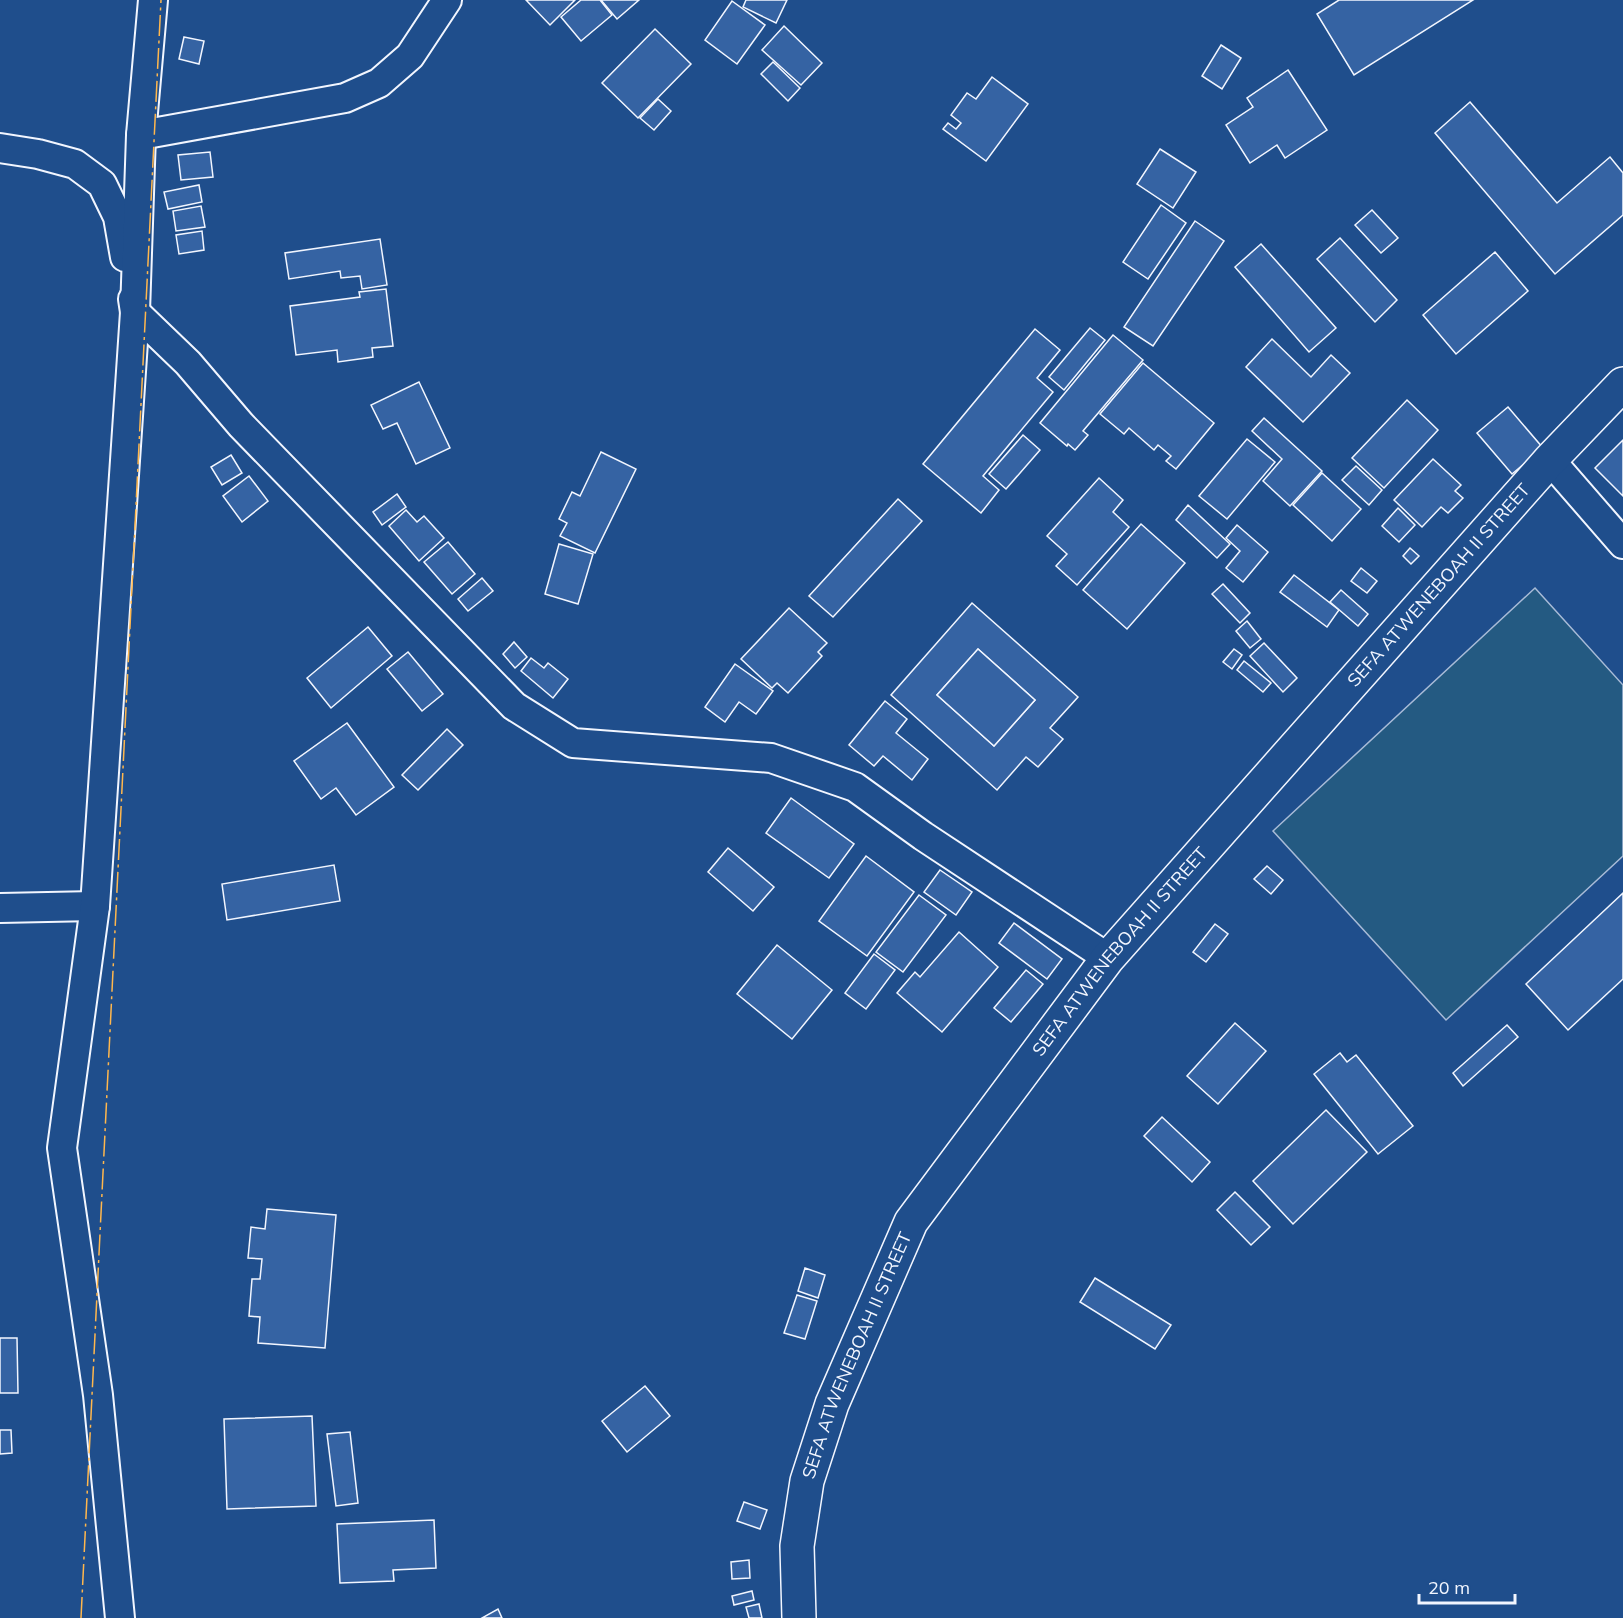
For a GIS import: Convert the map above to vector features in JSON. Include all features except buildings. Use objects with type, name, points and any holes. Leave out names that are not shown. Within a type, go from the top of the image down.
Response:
[{"type":"main road","name":"SEFA ATWENEBOAH II STREET","points":[[799,1618],[797,1546],[807,1481],[832,1404],[911,1222],[1108,958],[1550,460],[1623,384]]},
{"type":"street","points":[[120,1618],[98,1395],[62,1148],[95,906],[135,312],[141,135],[153,0]]},
{"type":"street","points":[[141,135],[345,98],[379,83],[410,56],[447,0]]},
{"type":"street","points":[[0,148],[38,154],[75,164],[102,184],[118,217],[135,312],[188,363],[241,425],[514,706],[573,742],[771,758],[855,787],[923,836],[1108,958]]},
{"type":"street","points":[[1550,460],[1623,544]]},
{"type":"street","points":[[0,908],[95,906]]},
{"type":"shaded area","points":[[1535,588],[1623,685],[1623,856],[1446,1020],[1273,831]]},
{"type":"power","points":[[81,1618],[161,0]]}]
